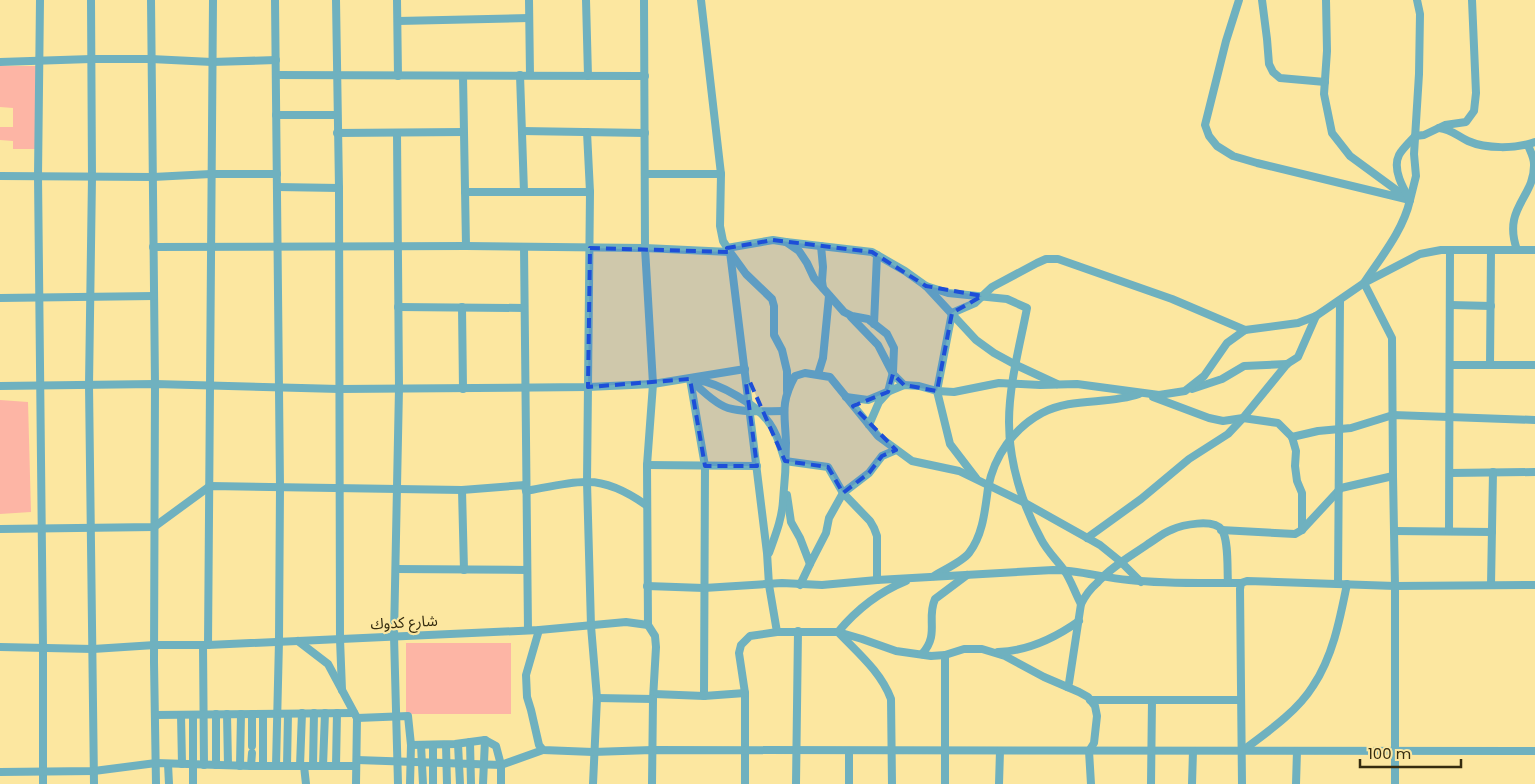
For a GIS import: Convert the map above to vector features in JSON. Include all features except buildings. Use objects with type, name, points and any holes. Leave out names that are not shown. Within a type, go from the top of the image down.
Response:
[{"type":"street","points":[[40,0],[38,176],[43,648],[42,784]]},
{"type":"street","points":[[91,0],[92,177],[89,385],[94,784]]},
{"type":"street","points":[[151,0],[155,384],[156,784]]},
{"type":"street","points":[[204,765],[210,486],[213,0]]},
{"type":"street","points":[[275,0],[280,487],[276,766]]},
{"type":"street","points":[[336,0],[339,188],[340,639],[342,690]]},
{"type":"street","points":[[398,0],[398,76]]},
{"type":"street","points":[[529,0],[530,75]]},
{"type":"street","points":[[586,0],[588,76]]},
{"type":"street","points":[[644,0],[644,248],[653,384],[647,465],[647,586],[648,625],[655,636],[656,647],[652,784]]},
{"type":"street","points":[[701,0],[720,174],[720,226],[723,241],[746,274],[772,299],[774,306],[774,335],[782,350],[787,371],[787,391],[783,411],[786,442],[783,503],[768,556]]},
{"type":"street","points":[[1239,0],[1209,106],[1205,125],[1209,136],[1218,146],[1233,156],[1410,200]]},
{"type":"street","points":[[1262,0],[1268,39],[1269,64],[1273,72],[1280,78],[1325,82]]},
{"type":"street","points":[[1326,0],[1327,51],[1324,94],[1332,133],[1350,156],[1410,200]]},
{"type":"street","points":[[1364,283],[1403,223],[1416,176],[1414,154],[1419,74],[1420,14],[1417,0]]},
{"type":"street","points":[[1410,200],[1400,183],[1399,156],[1415,136],[1424,135],[1445,125],[1466,122],[1474,111],[1476,93],[1472,0]]},
{"type":"street","points":[[398,20],[529,18]]},
{"type":"street","points":[[0,62],[91,59],[212,62],[276,60]]},
{"type":"street","points":[[276,75],[645,76]]},
{"type":"street","points":[[520,75],[524,192]]},
{"type":"street","points":[[464,76],[463,132],[466,246]]},
{"type":"street","points":[[276,115],[337,115]]},
{"type":"street","points":[[1439,128],[1453,131],[1465,140],[1476,144],[1532,148],[1534,173],[1513,222],[1514,240],[1517,250]]},
{"type":"street","points":[[522,131],[645,133]]},
{"type":"street","points":[[337,133],[463,132]]},
{"type":"street","points":[[587,132],[590,192],[587,482],[591,626],[597,698],[593,784]]},
{"type":"street","points":[[397,133],[399,388],[394,636],[398,784]]},
{"type":"street","points":[[0,176],[153,177],[211,174],[277,174]]},
{"type":"street","points":[[645,174],[720,174]]},
{"type":"street","points":[[277,187],[339,188]]},
{"type":"street","points":[[465,192],[590,192]]},
{"type":"street","points":[[153,247],[466,246],[729,250],[773,240],[872,252],[905,271],[926,286],[976,340],[994,353],[1016,366],[1059,385]]},
{"type":"street","points":[[786,242],[799,251],[814,278],[829,296],[878,345],[893,374],[904,385]]},
{"type":"street","points":[[821,246],[824,290]]},
{"type":"street","points":[[524,247],[528,630]]},
{"type":"street","points":[[729,250],[752,409],[768,556],[769,585],[777,632]]},
{"type":"street","points":[[1185,391],[1204,376],[1227,343],[1245,330],[1298,322],[1316,316],[1364,283],[1420,254],[1450,250],[1517,250],[1534,253]]},
{"type":"street","points":[[1449,531],[1450,250]]},
{"type":"street","points":[[1490,365],[1491,250]]},
{"type":"street","points":[[874,324],[878,256]]},
{"type":"street","points":[[952,313],[975,303],[992,286],[1037,263],[1046,259],[1058,259],[1172,300],[1245,330]]},
{"type":"street","points":[[1364,283],[1392,338],[1396,586],[1395,784]]},
{"type":"street","points":[[926,286],[948,293],[1008,299],[1027,308],[1013,383],[1009,420],[1010,441],[1016,478],[1025,503],[1047,550],[1064,570],[1081,604]]},
{"type":"street","points":[[0,298],[154,296]]},
{"type":"street","points":[[818,374],[823,358],[829,296]]},
{"type":"street","points":[[1338,584],[1340,301]]},
{"type":"street","points":[[1451,305],[1491,306]]},
{"type":"street","points":[[398,306],[524,308]]},
{"type":"street","points":[[462,307],[463,389]]},
{"type":"street","points":[[952,313],[937,392],[950,444],[978,479]]},
{"type":"street","points":[[848,314],[868,319],[887,334],[894,348],[893,374],[888,392],[879,402],[869,424]]},
{"type":"street","points":[[1087,538],[1141,499],[1189,459],[1228,434],[1287,364],[1298,357],[1316,316]]},
{"type":"street","points":[[846,397],[868,400],[904,385],[919,386],[937,392],[954,392],[999,383],[1077,384],[1159,395],[1185,391],[1222,379],[1244,366],[1287,364]]},
{"type":"street","points":[[1450,365],[1535,365]]},
{"type":"street","points":[[0,386],[155,384],[339,389],[588,387],[653,384],[745,369]]},
{"type":"street","points":[[787,391],[795,376],[805,373],[830,377],[878,436],[912,461],[959,471],[1025,503],[1100,545],[1141,582]]},
{"type":"street","points":[[690,379],[707,394],[727,407],[783,411]]},
{"type":"street","points":[[690,379],[704,381],[727,389],[770,423],[780,443],[785,461]]},
{"type":"street","points":[[690,379],[705,466],[704,696]]},
{"type":"street","points":[[932,577],[968,554],[980,533],[994,464],[1010,441],[1029,421],[1044,412],[1061,406],[1116,399],[1142,393],[1209,418],[1223,421],[1243,418],[1278,423],[1292,437],[1296,451],[1297,481],[1302,493],[1302,530]]},
{"type":"street","points":[[1292,437],[1351,428],[1393,415],[1535,420]]},
{"type":"street","points":[[800,585],[826,533],[829,518],[843,493],[869,473],[882,456],[896,450]]},
{"type":"street","points":[[785,461],[828,467],[843,493],[874,528],[877,536],[877,580]]},
{"type":"street","points":[[647,465],[757,466]]},
{"type":"street","points":[[1491,585],[1493,472]]},
{"type":"street","points":[[1450,473],[1535,472]]},
{"type":"street","points":[[1221,530],[1295,534],[1302,530],[1341,488],[1393,476]]},
{"type":"street","points":[[784,478],[791,522],[800,538],[810,564]]},
{"type":"street","points":[[526,491],[587,482],[606,484],[634,497],[646,505]]},
{"type":"street","points":[[0,529],[154,527],[210,486],[462,490],[525,485],[526,491]]},
{"type":"street","points":[[462,490],[464,570]]},
{"type":"street","points":[[1067,687],[1081,604],[1097,582],[1121,562],[1170,530],[1202,523],[1213,524],[1221,530],[1226,541],[1228,583]]},
{"type":"street","points":[[1394,531],[1492,532]]},
{"type":"street","points":[[396,569],[527,570]]},
{"type":"street","points":[[647,586],[704,588],[782,583],[822,585],[877,580],[1064,570],[1141,582],[1241,583],[1247,580],[1396,586],[1535,585]]},
{"type":"street","points":[[922,654],[932,639],[932,605],[935,599],[967,575]]},
{"type":"street","points":[[838,632],[868,602],[891,588],[915,578]]},
{"type":"street","points":[[1241,583],[1242,784]]},
{"type":"street","points":[[1242,751],[1268,732],[1299,704],[1313,687],[1326,661],[1338,629],[1347,584]]},
{"type":"street","points":[[745,784],[745,693],[739,653],[741,644],[750,636],[798,631],[838,632],[896,651],[922,654],[946,655],[964,649],[1013,652],[1055,636],[1079,621]]},
{"type":"street","name":"شارع كدوك","points":[[0,647],[93,649],[538,630],[626,622],[648,625]]},
{"type":"street","points":[[538,630],[526,675],[527,697],[532,710],[539,745],[543,750]]},
{"type":"street","points":[[796,784],[798,631]]},
{"type":"street","points":[[838,632],[875,670],[891,699],[892,784]]},
{"type":"street","points":[[298,641],[328,664],[355,715],[356,784]]},
{"type":"street","points":[[982,649],[1004,656],[1088,697],[1094,706],[1097,716],[1094,743],[1089,751],[1091,784]]},
{"type":"street","points":[[944,784],[946,655]]},
{"type":"street","points":[[597,698],[704,696],[745,693]]},
{"type":"street","points":[[1090,700],[1241,700]]},
{"type":"street","points":[[1151,784],[1152,700]]},
{"type":"street","points":[[302,713],[306,784]]},
{"type":"street","points":[[306,766],[314,713]]},
{"type":"street","points":[[322,766],[325,713]]},
{"type":"street","points":[[155,715],[338,713],[396,717],[408,716],[411,746],[410,784]]},
{"type":"street","points":[[336,766],[338,713]]},
{"type":"street","points":[[216,714],[216,765]]},
{"type":"street","points":[[227,714],[228,765]]},
{"type":"street","points":[[240,766],[241,714]]},
{"type":"street","points":[[252,714],[252,766]]},
{"type":"street","points":[[263,714],[263,766]]},
{"type":"street","points":[[288,714],[288,766]]},
{"type":"street","points":[[181,715],[182,764]]},
{"type":"street","points":[[193,715],[193,784]]},
{"type":"street","points":[[411,746],[458,744],[485,740],[496,746],[501,784]]},
{"type":"street","points":[[483,784],[485,740]]},
{"type":"street","points":[[470,742],[471,784]]},
{"type":"street","points":[[446,744],[447,784]]},
{"type":"street","points":[[458,744],[460,784]]},
{"type":"street","points":[[421,745],[423,762],[422,784]]},
{"type":"street","points":[[433,745],[433,784]]},
{"type":"street","points":[[0,772],[94,771],[156,763],[240,766],[336,766],[356,763],[423,762],[500,765],[543,750],[593,752],[652,750],[1535,751]]},
{"type":"street","points":[[849,751],[850,784]]},
{"type":"street","points":[[999,784],[1000,751]]},
{"type":"street","points":[[1192,751],[1192,784]]},
{"type":"street","points":[[1296,751],[1296,784]]},
{"type":"street","points":[[168,764],[169,784]]},
{"type":"highlighted area","points":[[773,240],[872,252],[926,286],[982,296],[952,313],[937,391],[904,385],[893,374],[888,392],[853,406],[896,450],[882,456],[869,473],[843,493],[828,467],[785,461],[750,382],[746,383],[757,466],[705,466],[690,379],[588,387],[590,248],[730,252],[727,248]]},
{"type":"shaded area","points":[[0,66],[36,66],[36,149],[13,149],[13,141],[0,140],[0,127],[13,127],[13,108],[0,107]]},
{"type":"shaded area","points":[[0,400],[28,402],[31,512],[0,514]]},
{"type":"shaded area","points":[[406,643],[511,643],[511,714],[406,714]]}]
